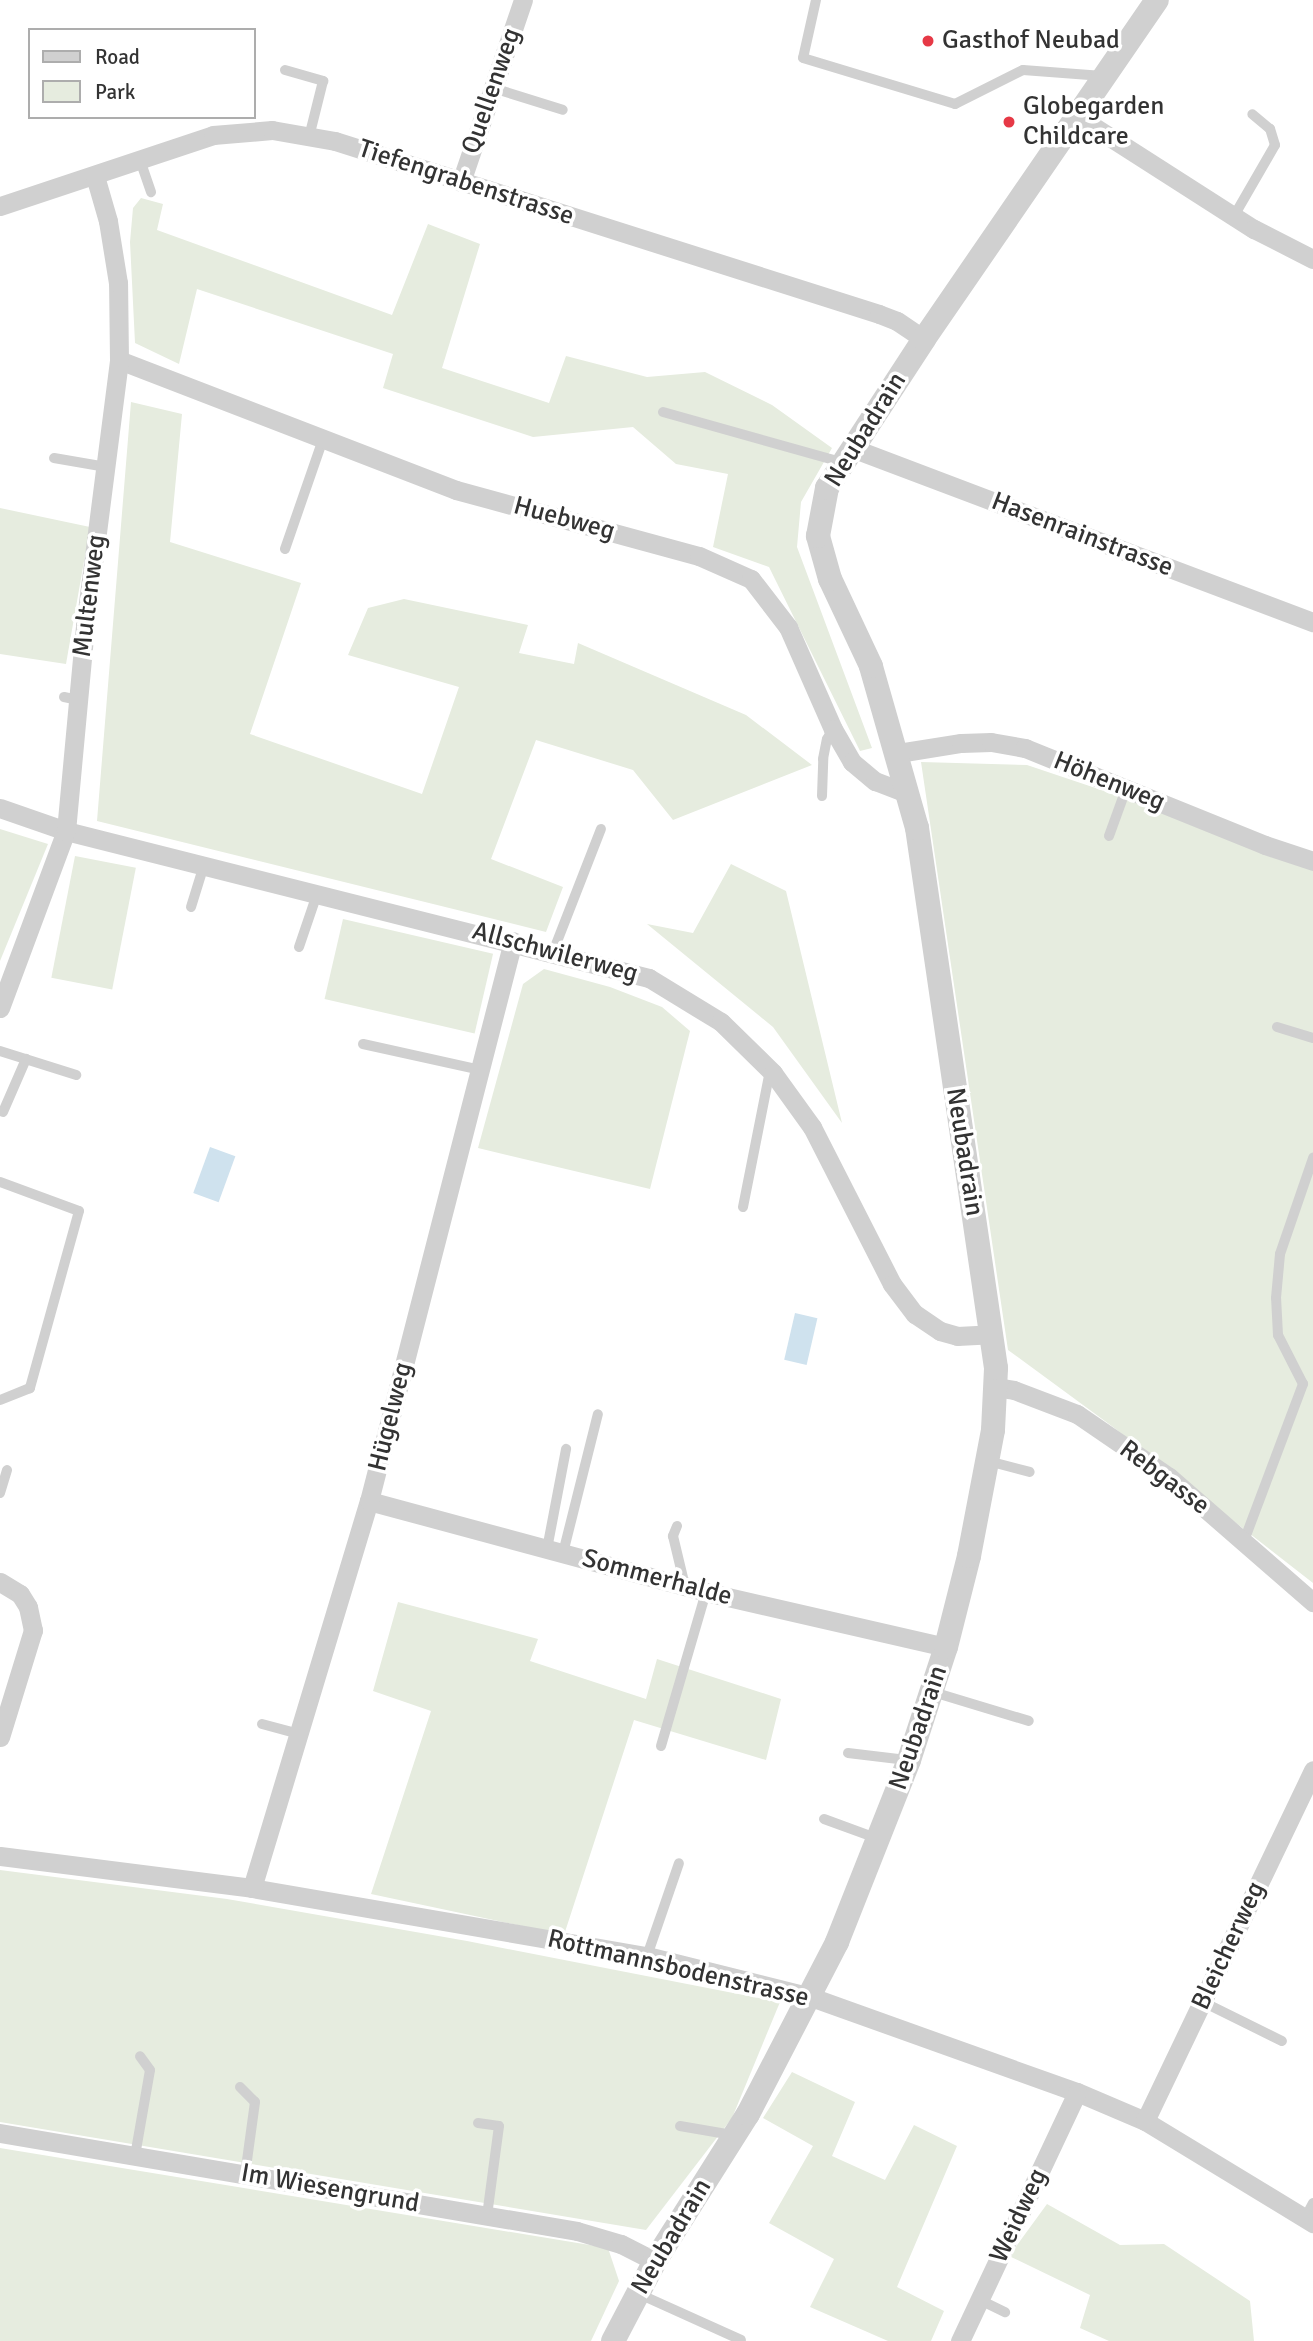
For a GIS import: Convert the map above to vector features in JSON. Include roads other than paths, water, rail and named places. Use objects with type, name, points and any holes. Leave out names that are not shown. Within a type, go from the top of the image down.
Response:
[{"type":"street","name":"Quellenweg","points":[[461,181],[523,0]]},
{"type":"street","name":"Neubadrain","points":[[613,2341],[654,2261],[734,2136],[837,1942],[933,1692],[969,1556],[993,1430],[996,1368],[917,828],[898,753],[871,666],[830,579],[818,536],[827,488],[924,339],[1157,0]]},
{"type":"street","points":[[1077,117],[1234,216],[1313,259]]},
{"type":"street","name":"Tiefengrabenstrasse","points":[[0,206],[10,198],[94,176],[213,135],[272,130],[335,141],[879,314],[897,321],[924,339]]},
{"type":"street","name":"Multenweg","points":[[0,1008],[65,831],[71,698],[120,360],[118,283],[108,220],[94,176]]},
{"type":"street","name":"Huebweg","points":[[120,360],[456,490],[699,556],[751,579],[788,627],[833,729],[852,762],[875,781],[909,794]]},
{"type":"street","name":"Hasenrainstrasse","points":[[847,455],[1313,622]]},
{"type":"street","name":"Höhenweg","points":[[898,753],[961,743],[990,743],[1026,748],[1265,845],[1313,861]]},
{"type":"street","name":"Allschwilerweg","points":[[0,808],[65,831],[513,941],[649,978],[720,1022],[770,1070],[812,1127],[892,1284],[915,1314],[940,1331],[957,1336],[990,1334]]},
{"type":"street","name":"Hügelweg","points":[[252,1888],[369,1501],[513,941]]},
{"type":"street","name":"Rebgasse","points":[[995,1387],[1014,1390],[1077,1414],[1168,1477],[1313,1602]]},
{"type":"street","name":"Sommerhalde","points":[[369,1501],[706,1592],[946,1647]]},
{"type":"street","points":[[0,1583],[20,1594],[28,1607],[33,1630],[0,1737]]},
{"type":"street","name":"Bleicherweg","points":[[1144,2121],[1313,1770]]},
{"type":"street","name":"Rottmannsbodenstrasse","points":[[0,1856],[252,1888],[647,1956],[810,1997],[1077,2092],[1144,2121],[1310,2215]]},
{"type":"street","name":"Weidweg","points":[[960,2341],[1077,2092]]},
{"type":"street","name":"Im Wiesengrund","points":[[0,2133],[578,2231],[621,2244],[654,2261]]},
{"type":"lane","points":[[816,0],[803,58],[955,104],[1023,70],[1104,76]]},
{"type":"lane","points":[[285,70],[323,80],[309,137]]},
{"type":"lane","points":[[493,88],[563,110]]},
{"type":"lane","points":[[1234,216],[1275,145],[1270,129],[1252,114]]},
{"type":"lane","points":[[139,160],[151,192]]},
{"type":"lane","points":[[663,412],[847,455]]},
{"type":"lane","points":[[285,549],[323,439]]},
{"type":"lane","points":[[54,458],[106,467]]},
{"type":"lane","points":[[822,796],[822,759],[827,739],[833,729]]},
{"type":"lane","points":[[1109,836],[1126,789]]},
{"type":"lane","points":[[553,952],[601,829]]},
{"type":"lane","points":[[191,907],[204,865]]},
{"type":"lane","points":[[299,947],[317,893]]},
{"type":"lane","points":[[1277,1027],[1313,1038]]},
{"type":"lane","points":[[363,1044],[480,1070]]},
{"type":"lane","points":[[0,1051],[76,1075]]},
{"type":"lane","points":[[3,1112],[26,1059]]},
{"type":"lane","points":[[743,1207],[770,1070]]},
{"type":"lane","points":[[1244,1541],[1303,1384],[1278,1335],[1276,1298],[1280,1254],[1313,1157]]},
{"type":"lane","points":[[0,1182],[79,1211],[30,1388],[0,1400]]},
{"type":"lane","points":[[555,1551],[598,1414]]},
{"type":"lane","points":[[555,1551],[566,1448]]},
{"type":"lane","points":[[987,1461],[1030,1472]]},
{"type":"lane","points":[[0,1493],[7,1470]]},
{"type":"lane","points":[[677,1526],[673,1536],[685,1586]]},
{"type":"lane","points":[[661,1746],[706,1592]]},
{"type":"lane","points":[[933,1692],[1029,1721]]},
{"type":"lane","points":[[261,1724],[299,1734]]},
{"type":"lane","points":[[848,1754],[909,1760]]},
{"type":"lane","points":[[824,1819],[878,1839]]},
{"type":"lane","points":[[647,1956],[679,1863]]},
{"type":"lane","points":[[1203,2002],[1282,2041]]},
{"type":"lane","points":[[135,2156],[150,2070],[140,2056]]},
{"type":"lane","points":[[240,2087],[255,2102],[245,2175]]},
{"type":"lane","points":[[478,2123],[499,2126],[487,2216]]},
{"type":"lane","points":[[680,2126],[734,2136]]},
{"type":"lane","points":[[637,2292],[741,2340]]},
{"type":"lane","points":[[979,2300],[1005,2312]]},
{"type":"water","points":[[210,1147],[235,1156],[219,1202],[193,1193]]},
{"type":"water","points":[[795,1313],[817,1318],[807,1365],[784,1360]]},
{"type":"place","name":"Gasthof Neubad","points":[[928,41]]},
{"type":"place","name":"Globegarden Childcare","points":[[1009,122]]}]
